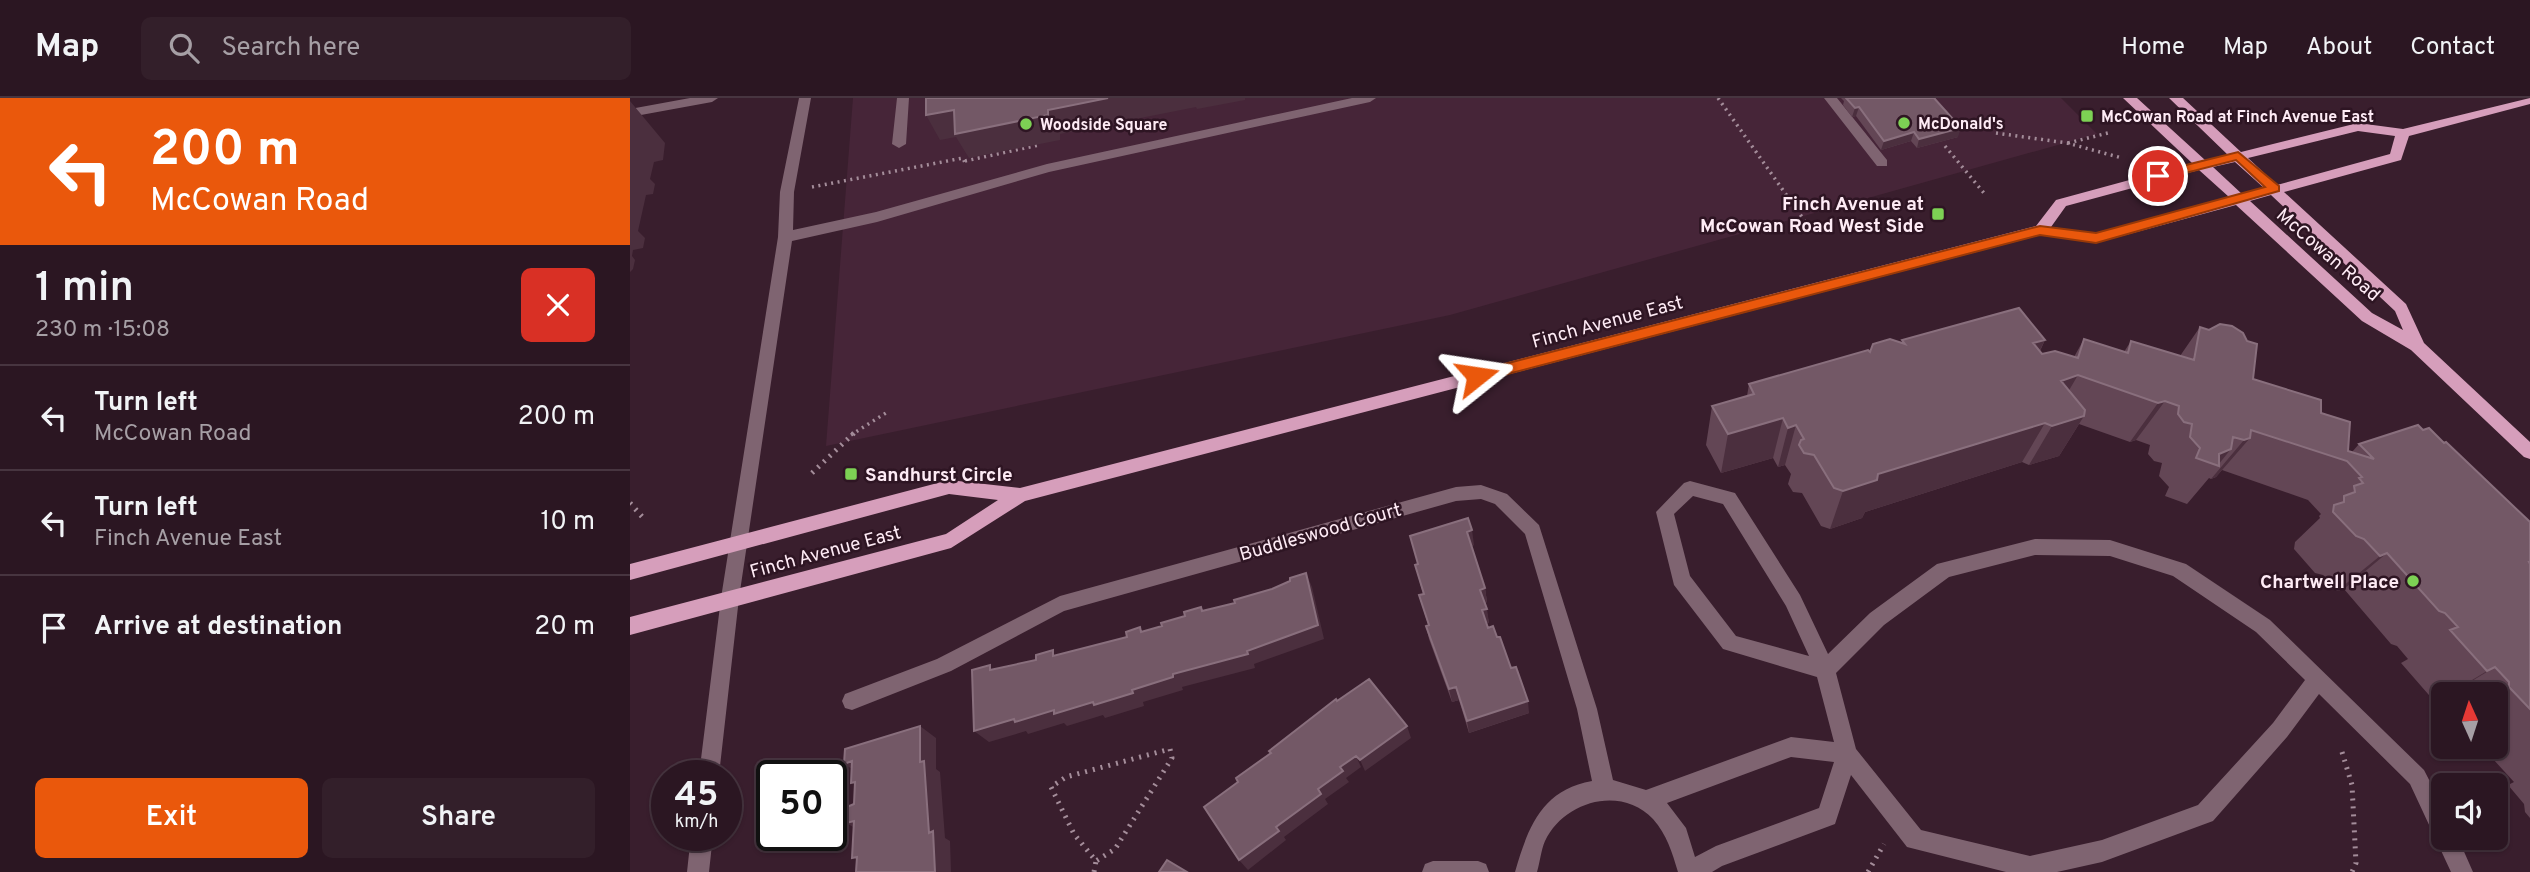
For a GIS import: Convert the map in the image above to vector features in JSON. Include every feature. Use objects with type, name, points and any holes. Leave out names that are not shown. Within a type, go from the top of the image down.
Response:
[{"type":"main road","name":"McCowan Road","points":[[2129,98],[2368,317],[2417,346],[2530,452]]},
{"type":"main road","name":"McCowan Road","points":[[2175,98],[2401,308],[2417,346]]},
{"type":"main road","points":[[2040,230],[2061,203],[2238,156],[2358,127],[2403,133],[2530,100]]},
{"type":"main road","name":"Finch Avenue East","points":[[630,626],[951,540],[1020,495],[2040,230],[2096,238],[2396,157],[2403,133]]},
{"type":"main road","name":"Finch Avenue East","points":[[630,572],[950,487],[1020,495]]},
{"type":"street","points":[[630,113],[712,98]]},
{"type":"street","points":[[711,760],[730,598],[785,237],[788,192],[805,98]]},
{"type":"street","points":[[900,144],[903,98]]},
{"type":"street","points":[[785,237],[877,217],[1047,168],[1370,98]]},
{"type":"street","points":[[1830,98],[1882,163]]},
{"type":"street","points":[[1825,670],[1730,643],[1681,579],[1665,512],[1690,488],[1729,498],[1793,601],[1825,670],[1847,754],[1915,839],[2031,867],[2102,851],[2205,813],[2280,730],[2317,680]]},
{"type":"street","name":"Buddleswood Court","points":[[852,701],[944,665],[1060,604],[1456,494],[1481,492],[1501,499],[1533,530],[1587,709],[1604,789]]},
{"type":"street","points":[[1825,670],[1877,619],[1944,570],[2035,548],[2110,548],[2179,570],[2263,626],[2417,777],[2431,806]]},
{"type":"street","points":[[1646,800],[1791,747],[1847,754]]},
{"type":"street","points":[[1526,872],[1529,848],[1540,824],[1557,806],[1580,793],[1604,789],[1626,792],[1646,800],[1663,813],[1677,830],[1686,851],[1690,872],[1716,857],[1827,816],[1847,754]]},
{"type":"street","points":[[2452,850],[2462,872]]},
{"type":"street","points":[[698,872],[700,851]]},
{"type":"street","points":[[1433,872],[1478,872]]},
{"type":"path","points":[[1718,98],[1810,227]]},
{"type":"path","points":[[2067,143],[2112,132]]},
{"type":"path","points":[[1996,133],[2067,143],[2122,158]]},
{"type":"path","points":[[1945,146],[1984,193]]},
{"type":"path","points":[[788,192],[963,158],[972,190]]},
{"type":"path","points":[[813,473],[848,437],[889,411]]},
{"type":"path","points":[[630,503],[645,520]]},
{"type":"path","points":[[1094,872],[1096,862],[1115,849],[1160,780],[1172,758],[1170,749],[1066,777],[1051,788],[1074,834],[1096,862]]},
{"type":"path","points":[[2342,752],[2352,785],[2356,863],[2352,872]]},
{"type":"shaded area","points":[[853,98],[2061,98],[2097,134],[1450,315],[826,446]]},
{"type":"building","points":[[926,98],[1108,98],[1048,110],[1048,115],[955,134],[954,110],[926,115]]},
{"type":"building","name":"McDonald's","points":[[1846,98],[1934,98],[1961,128],[1919,139],[1914,132],[1884,141],[1859,107],[1855,108]]},
{"type":"building","points":[[2019,308],[2045,340],[2033,343],[2042,354],[2055,351],[2078,358],[2084,339],[2128,353],[2131,341],[2194,360],[2200,327],[2209,330],[2220,324],[2232,326],[2243,333],[2247,341],[2257,344],[2253,379],[2321,400],[2321,413],[2350,422],[2348,451],[2374,459],[2359,444],[2418,425],[2423,430],[2429,428],[2530,522],[2530,709],[2495,667],[2487,671],[2450,630],[2458,627],[2445,613],[2439,611],[2387,553],[2380,556],[2333,512],[2334,505],[2344,502],[2344,496],[2355,492],[2354,486],[2363,483],[2359,478],[2362,477],[2347,461],[2251,430],[2250,438],[2244,440],[2233,437],[2231,449],[2219,454],[2219,466],[2196,458],[2200,448],[2190,437],[2192,424],[2184,422],[2178,414],[2179,406],[2165,401],[2158,403],[2078,375],[2061,381],[2085,410],[2084,416],[2052,426],[2045,423],[1878,474],[1877,480],[1843,491],[1834,488],[1814,455],[1804,453],[1799,445],[1804,439],[1796,425],[1788,428],[1783,418],[1728,434],[1712,406],[1754,394],[1749,384],[1868,350],[1870,352],[1873,344],[1890,339],[1905,344],[1902,340]]},
{"type":"building","points":[[1468,518],[1472,530],[1467,532],[1485,588],[1480,590],[1487,609],[1482,610],[1488,628],[1493,626],[1497,637],[1500,637],[1511,668],[1516,667],[1528,701],[1467,721],[1456,687],[1449,689],[1426,626],[1429,625],[1419,595],[1424,594],[1410,536]]},
{"type":"building","points":[[1306,573],[1318,625],[1247,651],[1248,654],[1173,674],[1173,677],[1132,690],[1133,693],[1094,705],[1093,702],[1054,714],[1054,710],[974,731],[972,670],[990,665],[990,670],[1036,660],[1036,655],[1053,650],[1053,656],[1127,637],[1126,632],[1140,627],[1141,632],[1162,626],[1161,623],[1185,616],[1184,612],[1201,607],[1202,611],[1235,603],[1234,600],[1272,589],[1290,581],[1290,578]]},
{"type":"building","points":[[1369,679],[1407,726],[1360,760],[1356,756],[1340,767],[1343,771],[1318,789],[1321,794],[1276,827],[1279,831],[1239,860],[1204,807],[1238,782],[1236,778],[1271,753],[1269,751],[1336,699],[1337,701]]},
{"type":"building","points":[[920,726],[920,762],[924,761],[929,833],[933,831],[935,872],[856,872],[857,857],[852,858],[854,821],[847,823],[847,807],[854,804],[855,782],[851,783],[852,761],[847,763],[844,760],[845,749]]},
{"type":"building","points":[[1167,860],[1187,872],[1159,872]]},
{"type":"place","name":"McCowan Road at Finch Avenue East","points":[[2087,116]]},
{"type":"place","name":"McDonald's","points":[[1904,123]]},
{"type":"place","name":"Woodside Square","points":[[1026,124]]},
{"type":"place","name":"Finch Avenue at McCowan Road West Side","points":[[1938,214]]},
{"type":"place","name":"Sandhurst Circle","points":[[851,474]]},
{"type":"place","name":"Chartwell Place","points":[[2413,581]]},
{"type":"route","points":[[1477,376],[2040,230],[2096,238],[2274,188],[2238,156],[2158,176]]}]
